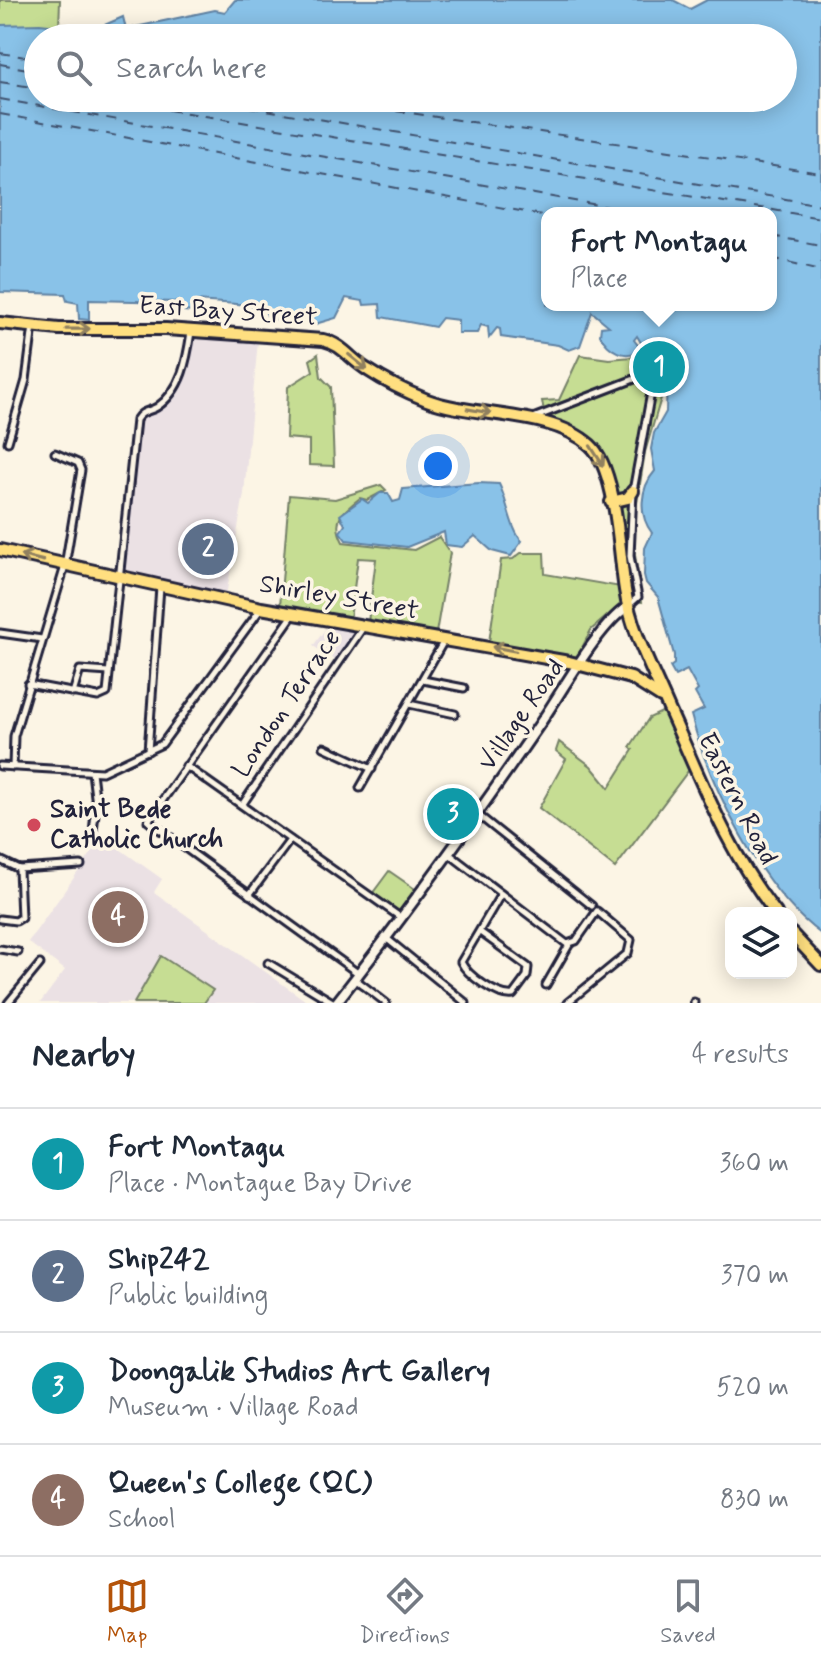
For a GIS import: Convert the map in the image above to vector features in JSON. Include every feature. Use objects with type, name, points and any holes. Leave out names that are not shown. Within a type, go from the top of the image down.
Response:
[{"type":"highway","name":"East Bay Street","points":[[0,323],[191,331],[332,342],[369,371],[428,400],[531,420],[571,433],[589,444],[605,468],[627,607],[666,701]]},
{"type":"highway","points":[[611,502],[628,498],[633,491]]},
{"type":"highway","name":"Shirley Street","points":[[0,550],[261,608],[446,638],[621,674],[652,689],[666,701]]},
{"type":"highway","points":[[621,674],[650,667]]},
{"type":"highway","name":"Eastern Road","points":[[666,701],[720,819],[772,907]]},
{"type":"highway","points":[[797,939],[821,965]]},
{"type":"main road","name":"Village Road","points":[[335,1003],[477,814],[581,665],[602,629],[627,607]]},
{"type":"street","points":[[8,442],[26,380],[33,326]]},
{"type":"street","points":[[28,684],[103,696],[108,691],[136,420],[141,413],[159,405],[182,377],[191,331]]},
{"type":"street","points":[[531,420],[540,413],[624,382],[637,378],[648,382],[653,393],[633,491],[630,556],[638,597],[627,607]]},
{"type":"street","points":[[13,767],[14,736],[65,566],[81,470],[78,463],[55,453]]},
{"type":"street","points":[[148,751],[160,587]]},
{"type":"street","points":[[0,766],[92,772],[109,770],[167,740],[261,608]]},
{"type":"street","points":[[294,614],[149,817],[150,825],[357,976],[386,1003]]},
{"type":"street","name":"London Terrace","points":[[242,805],[365,625]]},
{"type":"street","points":[[0,633],[42,639]]},
{"type":"street","points":[[360,788],[446,638]]},
{"type":"street","points":[[73,693],[80,670],[109,672]]},
{"type":"street","points":[[423,680],[464,688]]},
{"type":"street","points":[[409,704],[455,714]]},
{"type":"street","points":[[324,747],[372,769]]},
{"type":"street","points":[[186,766],[400,917]]},
{"type":"street","points":[[92,772],[96,805],[92,840]]},
{"type":"street","points":[[477,814],[592,906]]},
{"type":"street","points":[[249,895],[290,840]]},
{"type":"street","points":[[447,853],[569,945]]},
{"type":"street","points":[[0,860],[19,869],[81,865]]},
{"type":"street","points":[[0,919],[16,921],[21,918],[19,869]]},
{"type":"street","points":[[480,932],[528,967],[527,976],[513,995],[501,993],[462,965],[464,956],[501,894]]},
{"type":"street","points":[[546,985],[569,945],[576,941],[597,911],[631,940],[628,953],[567,1003]]},
{"type":"street","points":[[386,937],[466,1003]]},
{"type":"street","points":[[0,949],[18,952]]},
{"type":"street","points":[[268,963],[335,1003]]},
{"type":"street","points":[[8,1003],[40,964]]},
{"type":"shaded area","points":[[193,334],[258,340],[244,494],[226,596],[121,576],[140,418],[162,406],[184,377]]},
{"type":"shaded area","points":[[329,624],[359,629],[337,661],[313,646]]},
{"type":"shaded area","points":[[103,837],[162,879],[154,892],[309,1003],[40,1003],[65,970],[28,942]]},
{"type":"green space","points":[[0,0],[60,0],[59,24],[0,25]]},
{"type":"green space","points":[[318,354],[321,377],[331,387],[334,466],[309,465],[309,440],[286,438],[288,387],[313,371],[310,360]]},
{"type":"green space","points":[[580,355],[609,359],[656,355],[672,361],[645,452],[632,535],[642,602],[628,599],[614,498],[594,444],[546,422],[542,401],[559,400]]},
{"type":"green space","points":[[381,485],[386,490],[367,500],[360,498],[344,512],[339,522],[340,534],[343,542],[414,550],[439,537],[450,553],[436,633],[368,622],[376,559],[358,558],[350,619],[280,606],[289,495],[335,499]]},
{"type":"green space","points":[[521,553],[544,553],[545,574],[621,587],[621,604],[591,630],[577,658],[489,642],[501,560],[513,559]]},
{"type":"green space","points":[[666,710],[691,767],[615,868],[539,808],[566,759],[556,751],[559,742],[591,766],[609,788],[649,718]]},
{"type":"green space","points":[[389,871],[415,889],[398,912],[372,894]]},
{"type":"green space","points":[[161,956],[213,990],[204,1003],[134,1003]]},
{"type":"water","points":[[235,0],[673,0],[690,9],[707,0],[821,0],[821,934],[778,891],[741,835],[725,804],[691,715],[704,709],[695,693],[698,690],[687,670],[675,676],[670,667],[674,664],[674,655],[658,597],[646,583],[644,575],[645,548],[652,533],[644,518],[644,493],[655,471],[651,449],[654,433],[666,412],[667,378],[678,355],[649,356],[637,336],[634,340],[641,349],[629,354],[618,352],[600,335],[601,327],[609,326],[592,312],[580,346],[569,350],[558,345],[501,337],[497,328],[489,338],[488,327],[481,325],[477,333],[458,333],[458,320],[442,318],[435,327],[381,317],[380,304],[364,305],[363,301],[346,298],[336,318],[315,324],[310,316],[285,321],[268,318],[264,306],[196,301],[192,312],[184,311],[177,302],[89,300],[89,320],[79,319],[78,303],[67,301],[65,294],[0,292],[0,25],[24,24],[24,112],[797,112],[797,24],[149,24],[215,10],[225,12]]},
{"type":"water","points":[[123,17],[125,24],[107,24]]},
{"type":"water","points":[[499,484],[502,490],[515,530],[522,541],[511,556],[492,551],[475,536],[462,547],[446,545],[444,532],[407,547],[346,540],[340,532],[345,525],[340,515],[362,499],[368,503],[380,493],[388,493],[393,502],[400,500],[403,489]]},
{"type":"ferry route","points":[[0,53],[24,57]]},
{"type":"ferry route","points":[[0,64],[24,68]]},
{"type":"ferry route","points":[[0,82],[24,86]]},
{"type":"ferry route","points":[[0,99],[24,103]]},
{"type":"ferry route","points":[[73,112],[608,207]]},
{"type":"ferry route","points":[[181,112],[755,207]]},
{"type":"ferry route","points":[[278,112],[821,205]]},
{"type":"ferry route","points":[[403,112],[821,173]]},
{"type":"ferry route","points":[[0,114],[541,215]]},
{"type":"ferry route","points":[[777,211],[821,218]]},
{"type":"ferry route","points":[[777,237],[821,245]]},
{"type":"ferry route","points":[[777,259],[821,270]]},
{"type":"place","name":"Fort Montagu","points":[[659,367]]},
{"type":"place","name":"Ship242","points":[[208,549]]},
{"type":"place","name":"Doongalik Studios Art Gallery","points":[[453,814]]},
{"type":"place","name":"Saint Bede Catholic Church","points":[[34,825]]},
{"type":"place","name":"Queen's College (QC)","points":[[118,917]]}]
